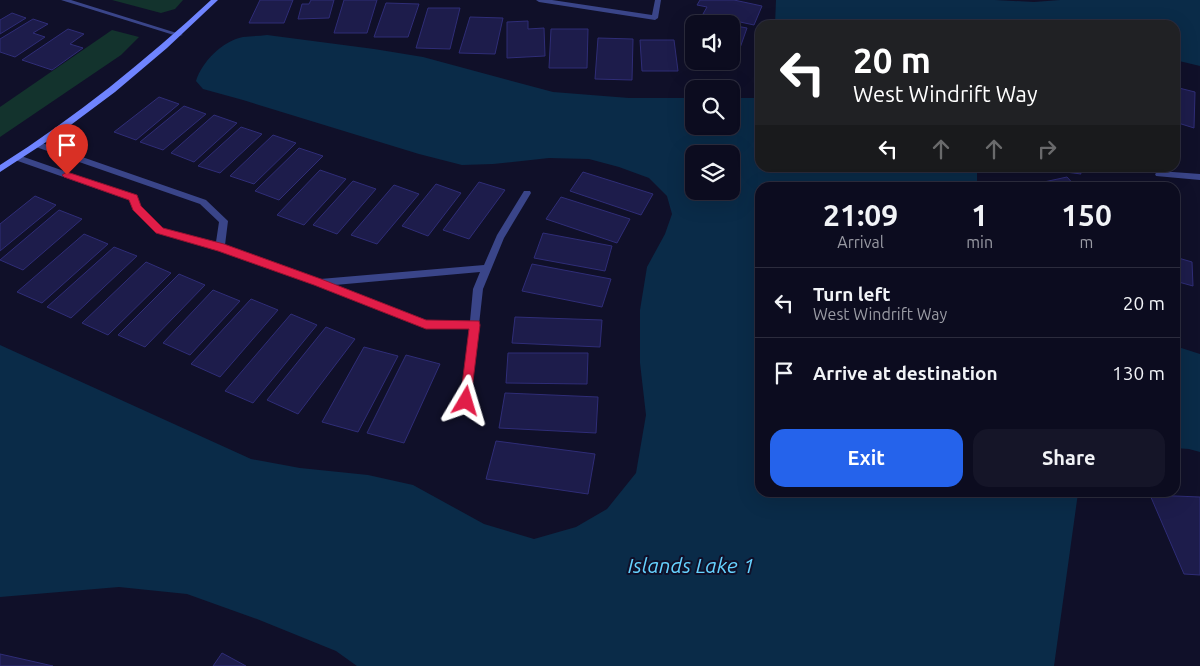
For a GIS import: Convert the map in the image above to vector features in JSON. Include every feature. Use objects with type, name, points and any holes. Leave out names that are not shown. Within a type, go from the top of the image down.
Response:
[{"type":"street","points":[[64,0],[179,35]]},
{"type":"street","points":[[0,169],[39,145],[123,82],[179,35],[214,0]]},
{"type":"street","points":[[539,0],[655,18],[658,0]]},
{"type":"street","points":[[39,145],[202,202],[224,221],[220,247]]},
{"type":"street","points":[[18,158],[133,198],[137,208],[159,231],[220,247],[318,282],[426,324],[475,325]]},
{"type":"street","points":[[1159,174],[1200,178]]},
{"type":"street","points":[[466,401],[478,289],[500,237],[528,193]]},
{"type":"street","points":[[318,282],[486,268]]},
{"type":"green space","points":[[112,0],[183,0],[175,9],[161,13]]},
{"type":"green space","points":[[112,30],[139,37],[121,55],[0,137],[0,107]]},
{"type":"water","points":[[776,0],[995,0],[1034,2],[1060,0],[1200,0],[1200,66],[1180,61],[1180,20],[775,20]]},
{"type":"water","name":"Islands Lake 1","points":[[267,35],[423,57],[553,92],[629,98],[685,98],[685,135],[740,135],[740,98],[755,98],[755,172],[977,172],[977,182],[755,182],[755,497],[1077,497],[1054,666],[357,666],[336,651],[257,619],[187,594],[119,587],[0,597],[0,345],[251,459],[300,468],[368,475],[413,485],[484,524],[534,539],[576,527],[607,509],[636,473],[646,415],[640,363],[640,310],[647,267],[665,234],[672,214],[667,196],[649,178],[589,159],[549,158],[462,165],[419,154],[203,89],[196,81],[203,67],[214,53],[235,39]]},
{"type":"water","points":[[1180,348],[1200,354],[1200,452],[1180,448]]},
{"type":"building","points":[[260,0],[293,0],[284,23],[249,23]]},
{"type":"building","points":[[311,0],[334,0],[329,18],[298,19],[302,4],[309,4]]},
{"type":"building","points":[[344,0],[377,0],[367,33],[334,33]]},
{"type":"building","points":[[700,0],[734,0],[762,6],[754,25],[740,22],[740,15],[703,14],[707,7],[697,5]]},
{"type":"building","points":[[386,3],[419,4],[408,37],[374,37]]},
{"type":"building","points":[[428,8],[460,8],[450,49],[416,48]]},
{"type":"building","points":[[12,13],[26,18],[0,34],[0,20]]},
{"type":"building","points":[[470,17],[503,18],[495,54],[459,53]]},
{"type":"building","points":[[33,19],[48,24],[33,33],[45,37],[15,57],[0,52],[0,39]]},
{"type":"building","points":[[528,21],[528,29],[544,28],[545,56],[507,58],[507,22]]},
{"type":"building","points":[[740,27],[747,28],[740,48]]},
{"type":"building","points":[[68,29],[84,34],[70,44],[83,48],[52,70],[22,60]]},
{"type":"building","points":[[551,29],[588,29],[587,68],[549,68]]},
{"type":"building","points":[[598,38],[633,39],[632,80],[595,79]]},
{"type":"building","points":[[640,40],[674,40],[678,71],[642,71]]},
{"type":"building","points":[[1180,88],[1195,92],[1194,128],[1180,124]]},
{"type":"building","points":[[159,97],[179,104],[136,140],[114,132]]},
{"type":"building","points":[[184,106],[206,114],[163,150],[140,142]]},
{"type":"building","points":[[214,115],[237,123],[194,162],[171,153]]},
{"type":"building","points":[[241,127],[262,134],[220,173],[198,166]]},
{"type":"building","points":[[273,135],[296,143],[254,184],[230,176]]},
{"type":"building","points":[[299,148],[323,156],[279,200],[255,191]]},
{"type":"building","points":[[320,170],[346,179],[304,225],[277,215]]},
{"type":"building","points":[[583,172],[653,194],[641,215],[570,191]]},
{"type":"building","points":[[1067,177],[1072,182],[1044,182]]},
{"type":"building","points":[[353,181],[376,189],[337,234],[313,225]]},
{"type":"building","points":[[479,182],[505,190],[469,239],[443,230]]},
{"type":"building","points":[[436,184],[461,193],[428,236],[402,226]]},
{"type":"building","points":[[394,185],[419,194],[377,244],[351,235]]},
{"type":"building","points":[[35,196],[56,205],[0,251],[0,224]]},
{"type":"building","points":[[561,197],[630,219],[617,243],[546,219]]},
{"type":"building","points":[[59,210],[82,219],[23,270],[0,260]]},
{"type":"building","points":[[543,233],[612,246],[605,271],[534,258]]},
{"type":"building","points":[[84,234],[108,244],[42,303],[17,292]]},
{"type":"building","points":[[114,247],[137,256],[71,318],[47,307]]},
{"type":"building","points":[[1180,258],[1192,262],[1193,286],[1180,282]]},
{"type":"building","points":[[146,262],[171,273],[108,335],[82,323]]},
{"type":"building","points":[[532,264],[611,279],[602,307],[522,291]]},
{"type":"building","points":[[179,274],[205,285],[145,347],[118,335]]},
{"type":"building","points":[[213,290],[240,301],[190,355],[163,343]]},
{"type":"building","points":[[251,299],[278,310],[220,377],[191,364]]},
{"type":"building","points":[[291,314],[317,325],[253,403],[225,391]]},
{"type":"building","points":[[515,317],[602,320],[600,347],[512,343]]},
{"type":"building","points":[[326,327],[355,339],[298,414],[267,400]]},
{"type":"building","points":[[364,347],[398,356],[358,432],[322,422]]},
{"type":"building","points":[[508,353],[588,353],[587,384],[506,383]]},
{"type":"building","points":[[406,355],[440,364],[404,443],[367,433]]},
{"type":"building","points":[[505,393],[598,397],[596,433],[499,428]]},
{"type":"building","points":[[496,441],[595,454],[588,494],[486,479]]},
{"type":"building","points":[[1151,497],[1200,497],[1200,575],[1184,574]]},
{"type":"building","points":[[222,653],[246,666],[213,666]]},
{"type":"building","points":[[0,654],[53,666],[0,666]]},
{"type":"route","points":[[67,175],[133,198],[137,208],[159,231],[220,247],[318,282],[426,324],[475,325],[466,401]]}]
